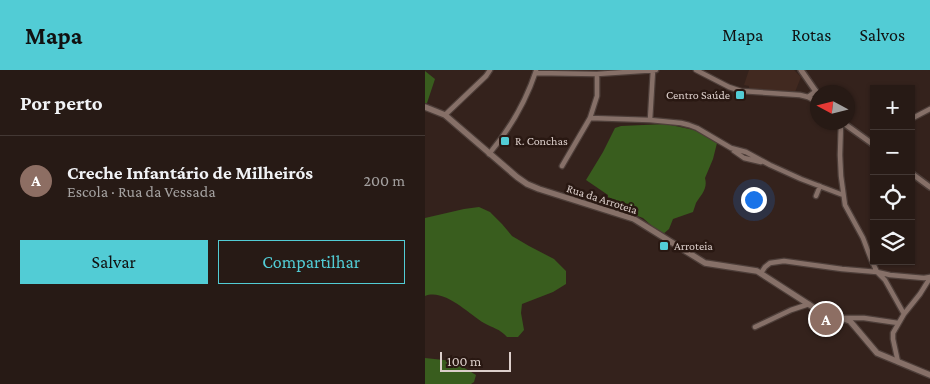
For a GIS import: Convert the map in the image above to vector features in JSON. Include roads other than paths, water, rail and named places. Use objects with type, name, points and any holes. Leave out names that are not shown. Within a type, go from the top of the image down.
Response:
[{"type":"main road","name":"Rua da Arroteia","points":[[425,108],[445,115],[517,178],[527,184],[635,219],[705,263],[761,273],[816,309],[845,318]]},
{"type":"main road","points":[[845,318],[853,323],[877,353],[930,376]]},
{"type":"street","points":[[445,115],[490,70]]},
{"type":"street","points":[[489,154],[523,106],[536,71],[597,74],[655,70],[650,120]]},
{"type":"street","points":[[696,70],[741,91],[800,94],[808,97]]},
{"type":"street","points":[[801,70],[812,85]]},
{"type":"street","points":[[562,166],[590,118],[597,96],[597,74]]},
{"type":"street","points":[[915,117],[930,109]]},
{"type":"street","points":[[590,118],[650,120],[689,125],[731,148],[746,152],[769,165],[843,195]]},
{"type":"street","points":[[842,130],[840,155],[845,205],[863,238],[877,272],[885,280],[903,314]]},
{"type":"street","points":[[853,130],[870,142]]},
{"type":"street","points":[[914,175],[930,187]]},
{"type":"street","points":[[816,196],[820,186]]},
{"type":"street","points":[[761,273],[770,263],[784,261],[890,275],[930,277]]},
{"type":"street","points":[[898,362],[893,332],[903,314],[920,294],[930,277]]},
{"type":"street","points":[[755,327],[791,310],[809,304]]},
{"type":"street","points":[[845,318],[864,318],[898,323]]},
{"type":"place","name":"Centro Saúde","points":[[740,95]]},
{"type":"place","name":"R. Conchas","points":[[505,141]]},
{"type":"place","name":"Arroteia","points":[[664,246]]},
{"type":"place","name":"Creche Infantário de Milheirós","points":[[826,319]]}]
